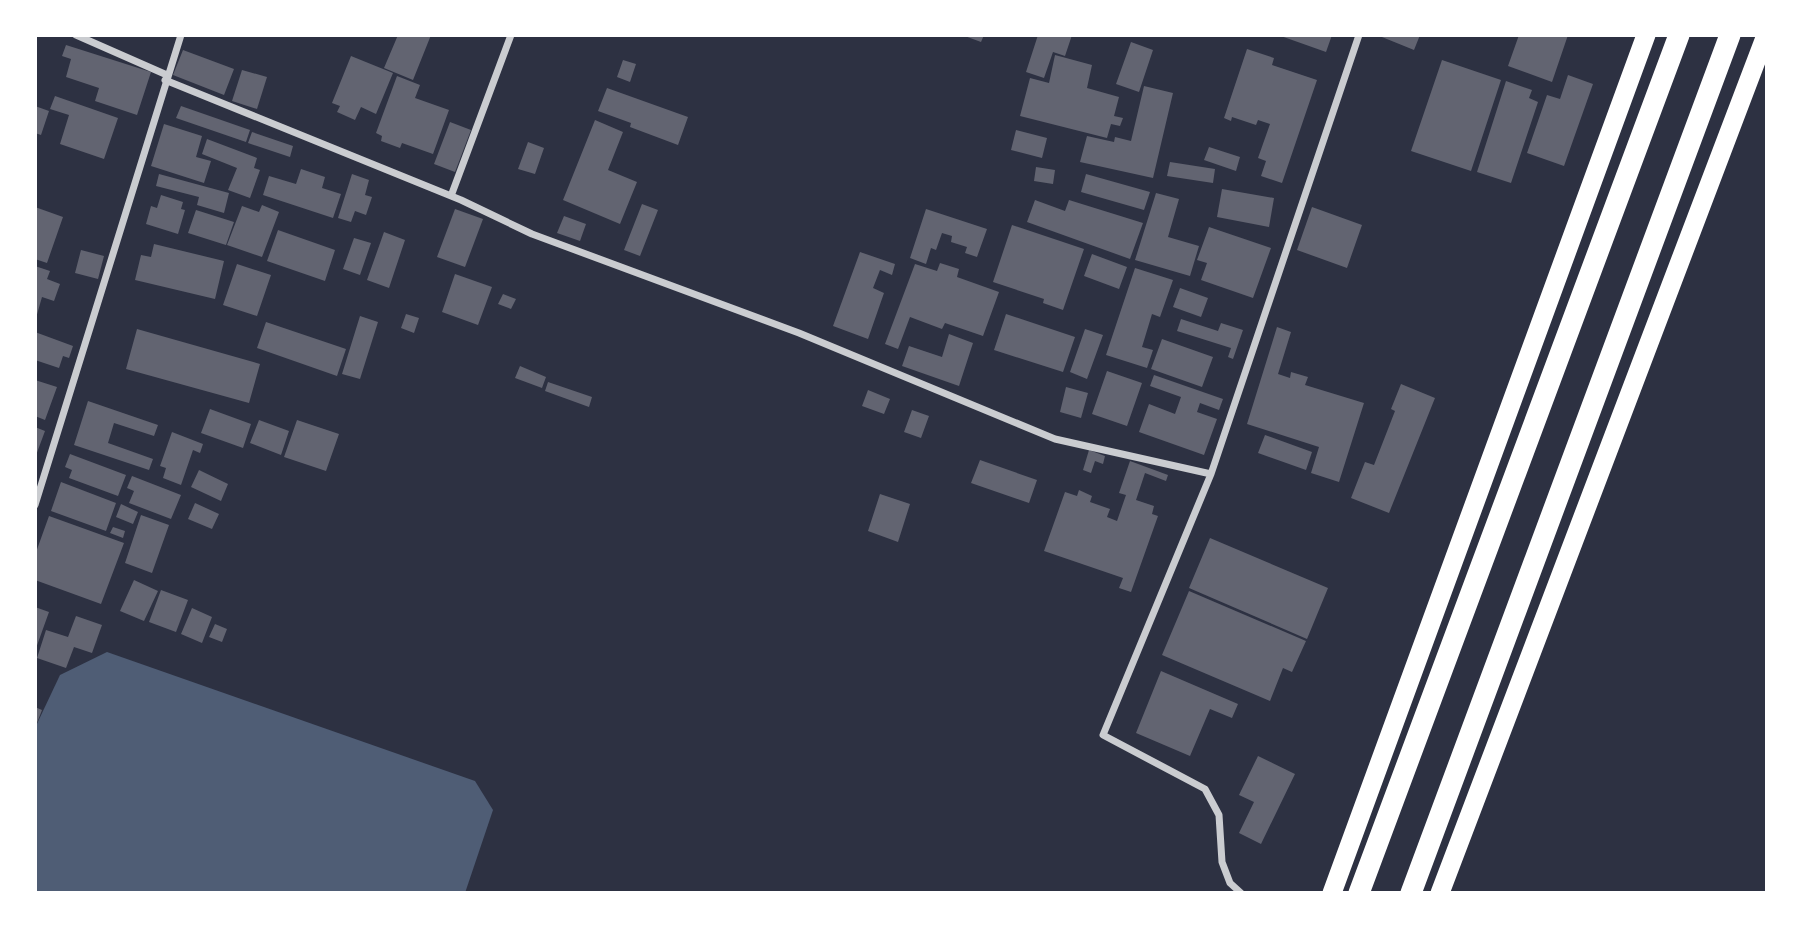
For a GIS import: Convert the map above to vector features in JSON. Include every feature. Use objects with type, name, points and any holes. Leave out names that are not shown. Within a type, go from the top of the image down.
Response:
[{"type":"highway","points":[[1332,893],[1646,35]]},
{"type":"highway","points":[[1358,893],[1679,35]]},
{"type":"highway","points":[[1410,893],[1730,35]]},
{"type":"highway","points":[[1440,893],[1766,35]]},
{"type":"street","points":[[76,35],[166,78],[533,234],[799,332],[1055,439],[1211,474]]},
{"type":"street","points":[[35,505],[181,35]]},
{"type":"street","points":[[451,197],[511,35]]},
{"type":"street","points":[[1241,893],[1230,883],[1222,862],[1219,816],[1205,789],[1103,736],[1211,474],[1359,35]]},
{"type":"water","points":[[107,652],[475,781],[493,810],[465,893],[35,893],[35,728],[60,675]]},
{"type":"building","points":[[398,35],[431,35],[413,80],[384,68]]},
{"type":"building","points":[[962,35],[984,35],[981,42]]},
{"type":"building","points":[[1038,35],[1072,35],[1065,56],[1053,52],[1044,78],[1026,72]]},
{"type":"building","points":[[1278,35],[1332,35],[1326,52]]},
{"type":"building","points":[[1377,35],[1420,35],[1414,50]]},
{"type":"building","points":[[1519,35],[1568,35],[1552,82],[1508,66]]},
{"type":"building","points":[[1131,42],[1153,50],[1139,92],[1116,84]]},
{"type":"building","points":[[66,45],[151,72],[137,115],[95,101],[99,88],[66,77],[71,59],[62,56]]},
{"type":"building","points":[[1247,49],[1274,58],[1272,65],[1317,80],[1282,183],[1261,176],[1266,161],[1258,158],[1270,124],[1258,120],[1256,125],[1232,117],[1231,121],[1224,118]]},
{"type":"building","points":[[183,50],[234,69],[224,95],[173,75]]},
{"type":"building","points":[[1055,55],[1092,65],[1087,88],[1119,97],[1114,116],[1123,118],[1120,126],[1111,124],[1107,138],[1020,116],[1030,78],[1049,83]]},
{"type":"building","points":[[351,56],[393,73],[376,114],[361,107],[355,120],[337,112],[340,106],[332,103]]},
{"type":"building","points":[[623,60],[636,64],[630,82],[617,77]]},
{"type":"building","points":[[1442,60],[1501,80],[1471,171],[1411,151]]},
{"type":"building","points":[[242,70],[267,77],[257,109],[232,101]]},
{"type":"building","points":[[1568,75],[1593,84],[1564,166],[1527,153],[1547,95],[1560,99]]},
{"type":"building","points":[[397,76],[420,85],[415,98],[449,110],[433,154],[402,143],[400,148],[381,141],[382,136],[376,133]]},
{"type":"building","points":[[1506,81],[1532,90],[1529,98],[1538,102],[1511,183],[1477,172]]},
{"type":"building","points":[[1144,86],[1173,93],[1153,178],[1080,162],[1087,136],[1114,142],[1115,137],[1131,141]]},
{"type":"building","points":[[607,88],[688,117],[678,145],[630,127],[631,123],[598,111]]},
{"type":"building","points":[[55,96],[118,118],[104,159],[60,144],[69,115],[50,109]]},
{"type":"building","points":[[35,106],[49,111],[41,135],[35,133]]},
{"type":"building","points":[[181,106],[250,130],[246,142],[176,118]]},
{"type":"building","points":[[595,120],[623,132],[608,170],[637,182],[620,224],[563,200]]},
{"type":"building","points":[[450,122],[471,130],[455,172],[434,164]]},
{"type":"building","points":[[164,124],[202,136],[196,157],[211,161],[204,183],[151,166]]},
{"type":"building","points":[[1016,130],[1047,138],[1042,158],[1011,150]]},
{"type":"building","points":[[252,132],[293,146],[290,157],[248,143]]},
{"type":"building","points":[[207,139],[257,158],[254,168],[260,170],[250,198],[228,190],[237,168],[202,154]]},
{"type":"building","points":[[528,142],[544,148],[535,174],[518,169]]},
{"type":"building","points":[[1209,147],[1240,157],[1236,171],[1204,160]]},
{"type":"building","points":[[1170,162],[1215,169],[1213,183],[1167,176]]},
{"type":"building","points":[[1036,167],[1055,170],[1053,184],[1034,181]]},
{"type":"building","points":[[301,169],[325,177],[322,188],[341,194],[333,218],[263,195],[269,176],[296,184]]},
{"type":"building","points":[[159,174],[229,193],[224,213],[197,205],[199,197],[156,186]]},
{"type":"building","points":[[352,174],[369,180],[365,195],[372,197],[366,215],[355,211],[351,222],[338,218]]},
{"type":"building","points":[[1086,174],[1150,192],[1144,210],[1081,192]]},
{"type":"building","points":[[1222,189],[1274,198],[1269,227],[1217,217]]},
{"type":"building","points":[[1156,193],[1179,199],[1168,237],[1199,246],[1190,276],[1135,260]]},
{"type":"building","points":[[161,195],[183,202],[181,209],[185,210],[178,234],[146,224],[151,206],[157,208]]},
{"type":"building","points":[[1035,200],[1065,211],[1069,200],[1143,223],[1130,259],[1027,222]]},
{"type":"building","points":[[642,204],[658,210],[640,256],[624,250]]},
{"type":"building","points":[[262,205],[279,212],[262,257],[227,245],[242,206],[259,212]]},
{"type":"building","points":[[35,207],[63,217],[47,263],[35,259]]},
{"type":"building","points":[[1312,207],[1362,225],[1347,268],[1297,250]]},
{"type":"building","points":[[455,209],[483,219],[465,267],[437,257]]},
{"type":"building","points":[[926,209],[987,229],[977,257],[965,253],[967,247],[951,242],[952,236],[942,233],[936,250],[931,248],[926,264],[910,258]]},
{"type":"building","points":[[196,210],[234,222],[226,245],[188,233]]},
{"type":"building","points":[[564,216],[586,224],[580,241],[557,233]]},
{"type":"building","points":[[1012,225],[1084,249],[1063,310],[1043,303],[1044,299],[993,282]]},
{"type":"building","points":[[1209,227],[1271,248],[1253,298],[1201,280],[1207,263],[1197,260]]},
{"type":"building","points":[[278,230],[335,250],[325,281],[267,261]]},
{"type":"building","points":[[384,232],[405,240],[389,288],[367,280]]},
{"type":"building","points":[[354,238],[371,243],[360,275],[343,269]]},
{"type":"building","points":[[154,244],[224,261],[215,299],[135,280],[141,255],[151,257]]},
{"type":"building","points":[[81,250],[104,256],[98,279],[75,273]]},
{"type":"building","points":[[860,252],[895,264],[892,275],[880,270],[873,288],[884,293],[868,339],[833,326]]},
{"type":"building","points":[[1092,254],[1127,267],[1119,289],[1084,276]]},
{"type":"building","points":[[940,263],[959,269],[957,277],[999,292],[983,336],[945,323],[942,329],[910,317],[898,349],[885,344],[915,264],[937,271]]},
{"type":"building","points":[[237,264],[271,275],[257,316],[223,305]]},
{"type":"building","points":[[35,266],[50,271],[47,279],[60,284],[54,301],[42,297],[36,318]]},
{"type":"building","points":[[1135,268],[1173,280],[1160,317],[1152,314],[1142,347],[1153,350],[1147,368],[1106,355]]},
{"type":"building","points":[[455,274],[492,287],[478,325],[442,312]]},
{"type":"building","points":[[1180,288],[1208,298],[1201,317],[1173,307]]},
{"type":"building","points":[[503,294],[516,299],[511,309],[498,304]]},
{"type":"building","points":[[406,314],[419,318],[414,333],[401,328]]},
{"type":"building","points":[[1006,314],[1075,337],[1063,372],[994,350]]},
{"type":"building","points":[[360,316],[378,322],[360,379],[342,374]]},
{"type":"building","points":[[1181,319],[1218,331],[1221,323],[1243,330],[1233,359],[1228,357],[1231,348],[1177,331]]},
{"type":"building","points":[[266,322],[346,349],[337,376],[257,348]]},
{"type":"building","points":[[1277,327],[1291,332],[1278,374],[1290,378],[1291,372],[1308,377],[1305,385],[1364,403],[1339,482],[1311,473],[1319,447],[1247,424]]},
{"type":"building","points":[[137,329],[260,364],[249,403],[126,369]]},
{"type":"building","points":[[1085,329],[1103,335],[1087,379],[1070,372]]},
{"type":"building","points":[[35,332],[73,346],[69,358],[63,356],[59,368],[35,360]]},
{"type":"building","points":[[949,334],[973,343],[959,386],[902,366],[909,346],[942,357]]},
{"type":"building","points":[[1162,339],[1213,357],[1202,387],[1151,369]]},
{"type":"building","points":[[520,366],[546,377],[542,388],[515,378]]},
{"type":"building","points":[[1107,371],[1142,383],[1127,426],[1092,414]]},
{"type":"building","points":[[1154,375],[1223,399],[1219,410],[1200,403],[1197,412],[1217,419],[1204,455],[1139,432],[1149,404],[1175,414],[1181,397],[1150,386]]},
{"type":"building","points":[[35,380],[57,387],[45,420],[35,416]]},
{"type":"building","points":[[548,382],[592,397],[589,407],[545,391]]},
{"type":"building","points":[[1401,384],[1435,398],[1389,513],[1351,498],[1365,462],[1374,465],[1395,411],[1391,409]]},
{"type":"building","points":[[1066,387],[1088,393],[1081,418],[1060,412]]},
{"type":"building","points":[[868,390],[890,399],[884,414],[862,406]]},
{"type":"building","points":[[88,401],[158,425],[154,436],[114,423],[108,443],[153,459],[149,470],[74,445]]},
{"type":"building","points":[[210,409],[251,424],[243,448],[201,433]]},
{"type":"building","points":[[912,410],[929,416],[921,438],[904,432]]},
{"type":"building","points":[[259,420],[289,431],[281,455],[250,443]]},
{"type":"building","points":[[297,420],[339,434],[326,471],[284,457]]},
{"type":"building","points":[[35,427],[45,431],[35,458]]},
{"type":"building","points":[[172,432],[203,444],[200,453],[193,450],[181,485],[163,478],[166,468],[160,466]]},
{"type":"building","points":[[1265,435],[1312,452],[1306,470],[1258,453]]},
{"type":"building","points":[[1089,450],[1105,456],[1103,464],[1095,461],[1091,473],[1083,470]]},
{"type":"building","points":[[70,454],[126,475],[118,496],[69,478],[72,470],[65,467]]},
{"type":"building","points":[[980,460],[1037,480],[1029,503],[971,483]]},
{"type":"building","points":[[1130,461],[1168,475],[1166,481],[1145,473],[1136,500],[1154,506],[1152,514],[1158,516],[1131,592],[1119,588],[1123,578],[1044,551],[1065,492],[1077,496],[1079,490],[1092,496],[1090,502],[1110,509],[1107,517],[1117,521],[1126,495],[1119,493]]},
{"type":"building","points":[[199,470],[228,484],[221,501],[191,487]]},
{"type":"building","points":[[132,476],[181,495],[171,519],[129,503],[134,491],[127,488]]},
{"type":"building","points":[[61,482],[116,503],[106,531],[51,511]]},
{"type":"building","points":[[880,494],[910,504],[898,542],[868,531]]},
{"type":"building","points":[[195,503],[219,514],[212,529],[188,519]]},
{"type":"building","points":[[121,504],[138,512],[133,524],[116,517]]},
{"type":"building","points":[[141,515],[169,525],[152,573],[125,563]]},
{"type":"building","points":[[49,516],[124,543],[101,604],[35,580],[35,555]]},
{"type":"building","points":[[113,527],[125,531],[123,538],[110,533]]},
{"type":"building","points":[[1210,538],[1328,588],[1307,639],[1189,588]]},
{"type":"building","points":[[134,580],[158,591],[144,621],[120,611]]},
{"type":"building","points":[[161,590],[188,600],[176,632],[149,622]]},
{"type":"building","points":[[1189,591],[1306,641],[1292,672],[1283,668],[1270,701],[1162,655]]},
{"type":"building","points":[[35,607],[49,612],[35,651]]},
{"type":"building","points":[[192,608],[212,617],[202,643],[181,634]]},
{"type":"building","points":[[76,616],[102,625],[92,653],[74,647],[66,668],[37,658],[46,630],[68,637]]},
{"type":"building","points":[[215,624],[227,629],[222,642],[209,637]]},
{"type":"building","points":[[1161,671],[1238,704],[1232,718],[1210,709],[1190,756],[1136,733]]},
{"type":"building","points":[[35,707],[42,710],[35,728]]},
{"type":"building","points":[[1258,756],[1295,774],[1261,844],[1239,833],[1254,802],[1239,795]]}]
